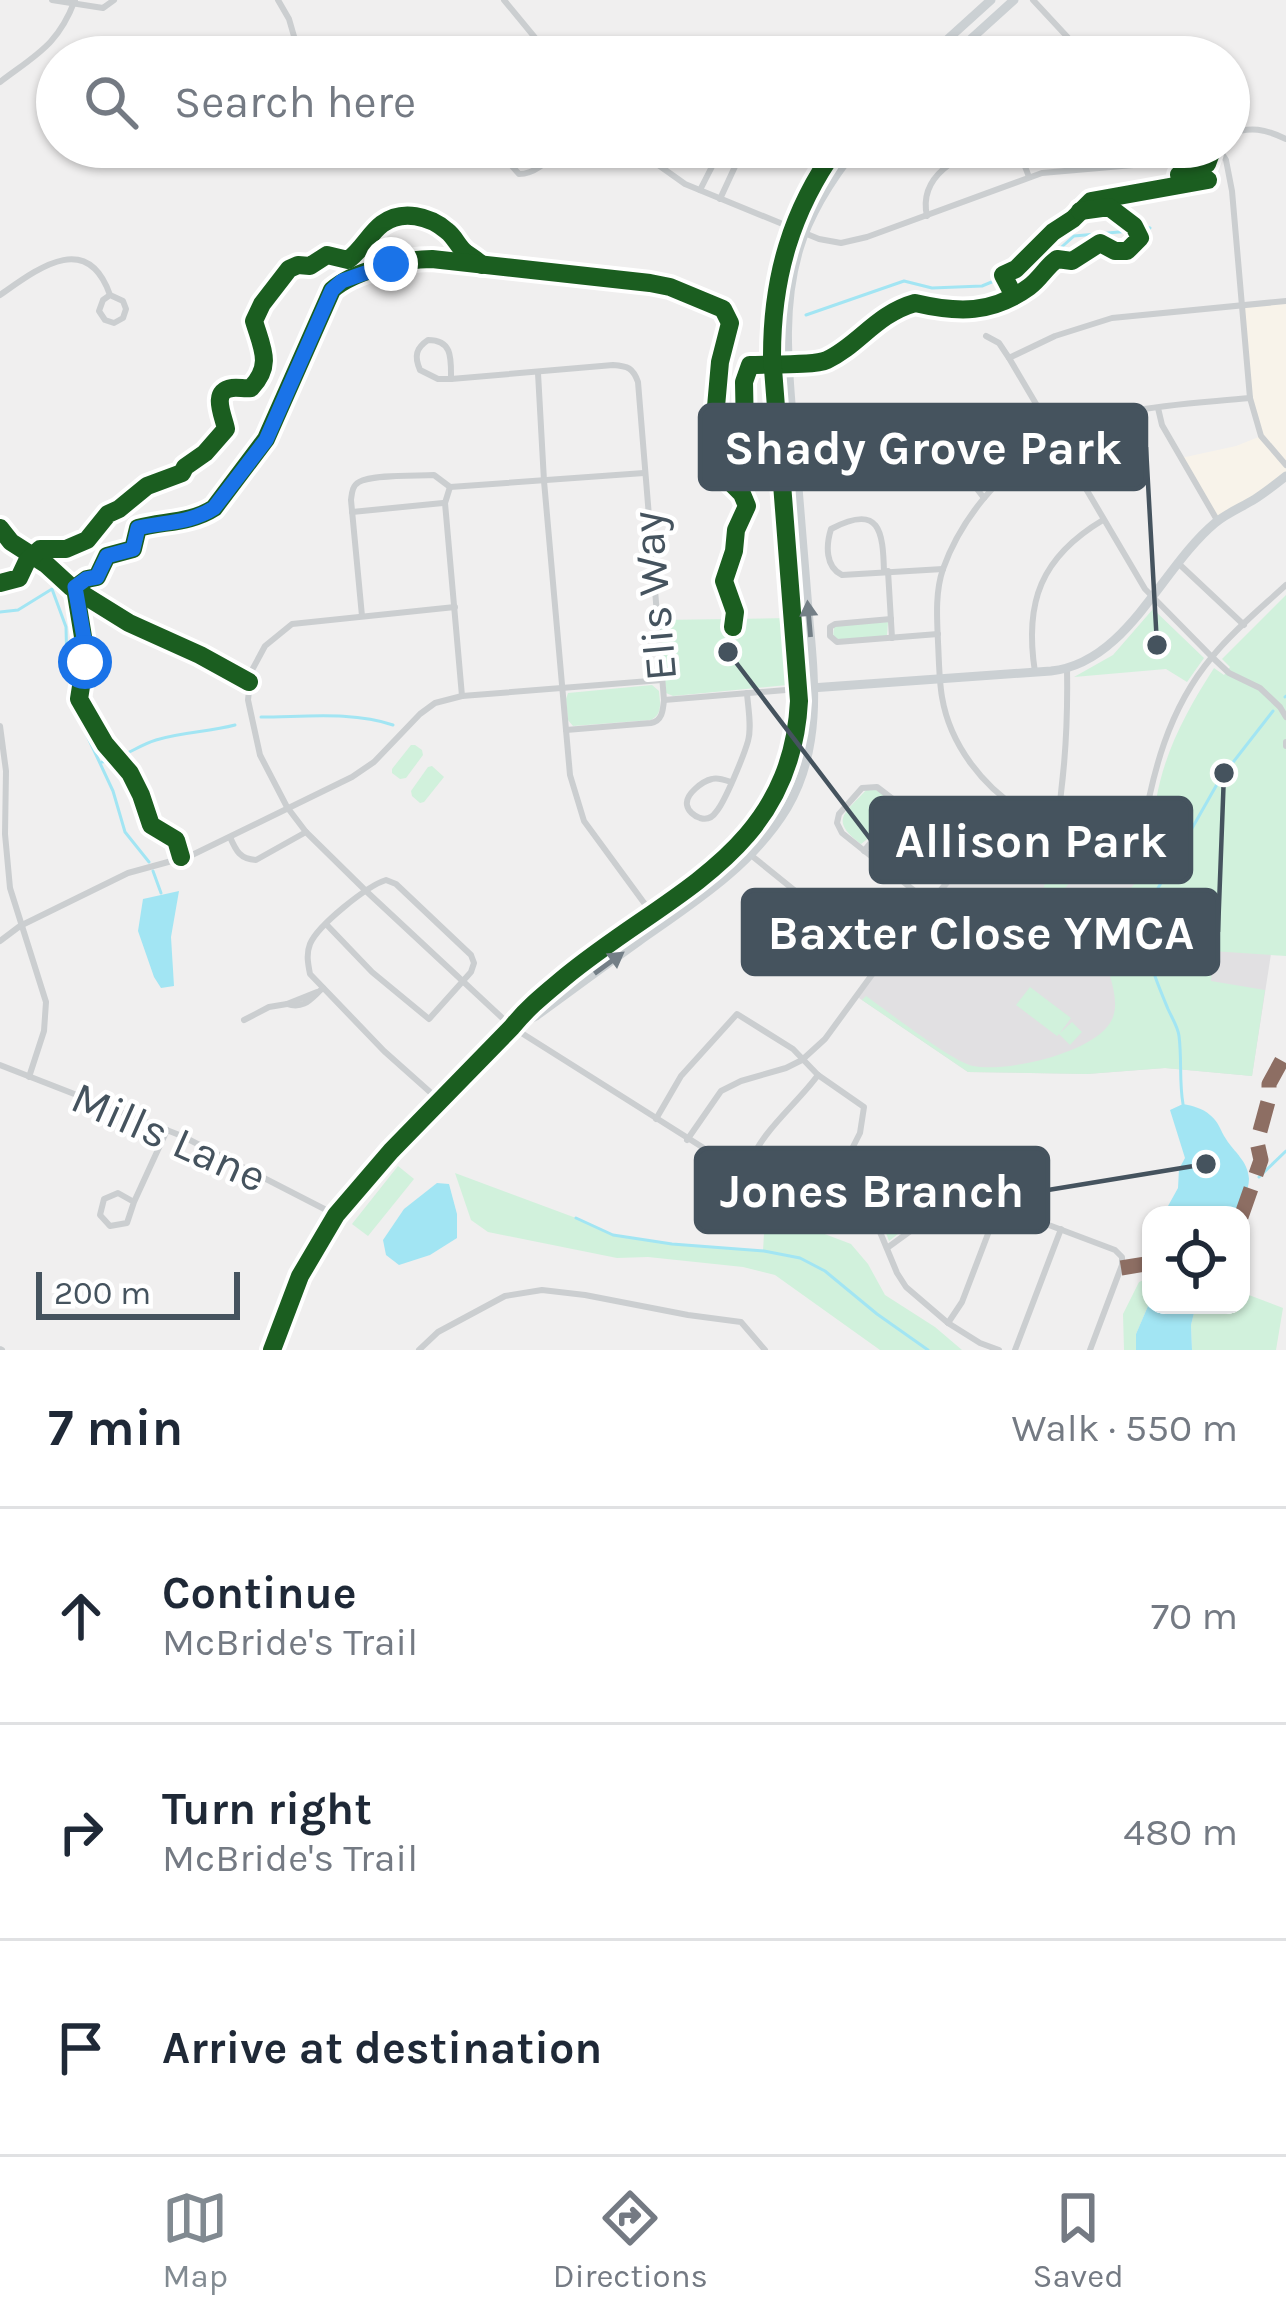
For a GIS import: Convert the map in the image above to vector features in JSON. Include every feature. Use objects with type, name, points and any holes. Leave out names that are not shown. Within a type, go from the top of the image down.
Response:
[{"type":"main road","points":[[951,36],[991,0]]},
{"type":"main road","points":[[974,36],[1014,0]]},
{"type":"main road","points":[[273,1348],[300,1276],[335,1215],[439,1100],[526,1009],[733,852],[778,793],[791,758],[799,689],[772,356],[777,284],[792,228],[823,168]]},
{"type":"main road","points":[[512,1027],[536,1016],[752,856],[782,815],[801,777],[812,730],[814,688],[786,324],[805,233],[842,168]]},
{"type":"main road","points":[[799,689],[1067,670],[1089,661],[1107,647],[1217,520],[1286,476]]},
{"type":"street","points":[[52,0],[103,8],[114,0]]},
{"type":"street","points":[[278,0],[295,36]]},
{"type":"street","points":[[505,0],[534,36]]},
{"type":"street","points":[[1033,0],[1066,36]]},
{"type":"street","points":[[57,36],[74,2]]},
{"type":"street","points":[[0,82],[36,56]]},
{"type":"street","points":[[1250,129],[1286,139]]},
{"type":"street","points":[[663,168],[685,184],[833,243],[850,242],[1029,177],[1094,168]]},
{"type":"street","points":[[700,190],[711,168]]},
{"type":"street","points":[[720,199],[734,168]]},
{"type":"street","points":[[927,216],[925,200],[932,182],[948,168]]},
{"type":"street","points":[[1026,168],[1029,177]]},
{"type":"street","points":[[1228,168],[1250,398],[1261,436],[1286,465]]},
{"type":"street","points":[[0,295],[41,266],[62,258],[81,260],[95,271],[110,295]]},
{"type":"street","points":[[110,295],[123,301],[126,310],[114,323],[105,320],[99,310],[110,295]]},
{"type":"street","points":[[1009,358],[1096,322],[1286,301]]},
{"type":"street","points":[[986,336],[999,343],[1009,358],[1151,596],[1229,673],[1260,688],[1286,717]]},
{"type":"street","points":[[451,379],[447,346],[434,340],[419,346],[420,370],[438,380],[538,373],[570,775],[584,821],[661,926]]},
{"type":"street","name":"Elis Way","points":[[538,373],[613,365],[634,371],[664,700],[655,722],[566,730]]},
{"type":"street","points":[[1250,398],[1100,418],[1055,438],[984,498],[943,569],[938,595],[942,698],[950,728],[980,776],[1012,804],[1056,827],[1141,839],[1155,768],[1190,689],[1212,657],[1286,585]]},
{"type":"street","points":[[847,418],[854,408],[866,406],[913,419],[936,438],[984,498]]},
{"type":"street","points":[[1158,407],[1162,425],[1217,520]]},
{"type":"street","points":[[362,616],[352,512],[353,488],[359,481],[434,475],[450,488],[644,473]]},
{"type":"street","points":[[450,488],[445,503],[462,696]]},
{"type":"street","points":[[352,512],[445,503]]},
{"type":"street","points":[[892,638],[891,619],[886,571],[882,533],[875,524],[861,520],[831,529],[829,561],[842,575],[886,571],[943,569]]},
{"type":"street","points":[[1035,672],[1031,626],[1035,598],[1064,548],[1103,520]]},
{"type":"street","points":[[1178,563],[1244,626]]},
{"type":"street","points":[[455,607],[292,624],[265,646],[251,672],[248,700],[260,755],[287,807],[366,891],[512,1027],[687,1140],[727,1160],[819,1177],[854,1192],[874,1220],[907,1287],[948,1323],[999,1350]]},
{"type":"street","points":[[891,619],[833,624],[831,638],[837,642],[938,634]]},
{"type":"street","points":[[1056,827],[1067,670]]},
{"type":"street","points":[[0,941],[20,926],[128,873],[190,856],[352,777],[374,763],[435,704],[462,696],[662,680]]},
{"type":"street","points":[[664,700],[799,689]]},
{"type":"street","points":[[731,782],[708,779],[690,794],[688,809],[704,819],[719,809],[731,782],[749,737],[747,693]]},
{"type":"street","points":[[0,726],[6,771],[3,835],[10,888],[46,1002],[44,1031],[28,1076]]},
{"type":"street","points":[[931,904],[838,828],[839,814],[867,785],[881,789],[969,857]]},
{"type":"street","points":[[687,1140],[722,1091],[802,1060],[824,1039],[1012,804]]},
{"type":"street","points":[[864,851],[902,806]]},
{"type":"street","points":[[230,837],[238,854],[256,860],[306,832]]},
{"type":"street","points":[[752,856],[883,961]]},
{"type":"street","points":[[326,924],[426,1018],[435,1015],[474,966],[471,955],[396,884],[380,880],[326,924],[310,943],[310,974],[320,990],[439,1100]]},
{"type":"street","points":[[244,1021],[269,1007],[302,1002],[320,990]]},
{"type":"street","points":[[656,1119],[681,1076],[737,1014],[793,1049],[818,1075],[863,1107],[860,1133],[835,1182]]},
{"type":"street","name":"Mills Lane","points":[[0,1065],[167,1130],[335,1215]]},
{"type":"street","points":[[748,1167],[755,1148],[818,1075]]},
{"type":"street","points":[[134,1202],[118,1192],[104,1199],[100,1215],[110,1226],[127,1223],[167,1130]]},
{"type":"street","points":[[886,1249],[916,1226],[935,1182],[1115,1250],[1122,1265],[1090,1350]]},
{"type":"street","points":[[948,1323],[962,1302],[999,1205]]},
{"type":"street","points":[[1015,1350],[1061,1229]]},
{"type":"street","points":[[419,1350],[438,1332],[505,1296],[542,1290],[741,1322],[765,1350]]},
{"type":"shaded area","points":[[1286,301],[1286,476],[1217,520],[1181,458],[1261,436],[1250,398],[1242,304]]},
{"type":"shaded area","points":[[1012,804],[1087,832],[1149,841],[1151,832],[1189,948],[1271,954],[1252,1076],[1165,1068],[1087,1074],[968,1072],[856,996]]},
{"type":"green space","points":[[1286,595],[1286,956],[1212,951],[1211,981],[1265,990],[1252,1076],[1165,1068],[1087,1074],[968,1072],[862,1000],[866,996],[973,1066],[1007,1066],[1051,1057],[1105,1029],[1115,1007],[1107,936],[1120,904],[1147,865],[1156,801],[1171,748],[1214,668],[1224,675],[1230,667],[1222,659]]},
{"type":"green space","points":[[1153,609],[1204,658],[1187,682],[1166,669],[1074,677],[1113,655]]},
{"type":"green space","points":[[790,618],[793,678],[787,685],[666,693],[660,620]]},
{"type":"green space","points":[[888,622],[887,636],[833,637],[834,626]]},
{"type":"green space","points":[[652,685],[659,691],[660,704],[651,720],[573,726],[568,720],[568,693]]},
{"type":"green space","points":[[411,745],[423,755],[406,778],[400,779],[392,769]]},
{"type":"green space","points":[[432,766],[444,777],[420,803],[411,791]]},
{"type":"green space","points":[[867,789],[877,790],[894,804],[861,844],[843,822],[847,810]]},
{"type":"green space","points":[[1060,865],[1078,872],[1050,907],[1041,901],[1043,891]]},
{"type":"green space","points":[[1030,987],[1071,1018],[1060,1033],[1072,1022],[1082,1032],[1070,1045],[1016,1005]]},
{"type":"green space","points":[[398,1166],[414,1179],[368,1236],[352,1224]]},
{"type":"green space","points":[[455,1173],[613,1235],[672,1244],[763,1251],[765,1216],[801,1225],[851,1244],[885,1295],[962,1350],[880,1350],[775,1275],[743,1267],[617,1258],[488,1232],[471,1220]]},
{"type":"green space","points":[[844,1179],[919,1208],[907,1227],[889,1241],[872,1206]]},
{"type":"green space","points":[[1139,1282],[1145,1314],[1136,1334],[1136,1350],[1124,1350],[1123,1314]]},
{"type":"green space","points":[[1250,1295],[1283,1308],[1276,1350],[1192,1350],[1194,1314],[1250,1314]]},
{"type":"water","points":[[179,891],[171,937],[174,986],[161,988],[138,931],[143,899]]},
{"type":"water","points":[[1183,1104],[1213,1118],[1246,1167],[1249,1184],[1240,1206],[1168,1206],[1185,1158],[1170,1110]]},
{"type":"water","points":[[437,1183],[449,1184],[457,1238],[430,1255],[399,1265],[386,1255],[383,1240],[404,1209]]},
{"type":"water","points":[[1145,1314],[1194,1314],[1192,1350],[1136,1350],[1136,1334]]},
{"type":"waterway","points":[[806,315],[904,281],[932,288],[982,286],[1033,265],[1074,236],[1150,228]]},
{"type":"waterway","points":[[0,612],[18,610],[52,589],[66,627],[67,669],[76,712],[113,791],[125,832],[149,862]]},
{"type":"waterway","points":[[1183,1104],[1178,1033],[1149,954],[1149,913],[1153,897],[1220,779],[1273,711]]},
{"type":"waterway","points":[[261,717],[345,716],[393,725]]},
{"type":"waterway","points":[[102,762],[166,737],[235,725]]},
{"type":"waterway","points":[[153,871],[161,893]]},
{"type":"waterway","points":[[1259,1177],[1286,1151]]},
{"type":"waterway","points":[[576,1218],[613,1235],[800,1258],[825,1271],[928,1350]]},
{"type":"marked path","points":[[1245,1206],[1261,1160],[1257,1142],[1269,1084],[1286,1053]]},
{"type":"marked path","points":[[1121,1268],[1142,1264]]},
{"type":"cycle path","points":[[272,1350],[300,1276],[336,1215],[391,1151],[544,995],[718,864],[749,833],[774,797],[791,753],[799,701],[773,327],[787,246],[823,168]]},
{"type":"cycle path","points":[[1014,296],[1003,275],[1016,269],[1091,201],[1208,180],[1179,175],[1197,168]]},
{"type":"cycle path","points":[[730,440],[745,432],[744,382],[750,365],[821,362],[901,308],[915,303],[946,309],[988,307],[1029,287],[1057,259],[1072,261],[1100,243],[1127,251],[1140,238],[1134,226],[1109,207],[1080,211]]},
{"type":"cycle path","points":[[0,583],[19,578],[40,549],[66,549],[87,540],[108,514],[147,486],[182,473],[205,453],[226,429],[222,394],[232,388],[251,388],[262,372],[264,356],[254,321],[289,269],[310,266],[327,255],[348,260],[382,224],[407,216],[440,226],[482,265]]},
{"type":"cycle path","points":[[181,857],[176,840],[151,825],[130,773],[105,744],[79,699],[86,655],[75,588],[97,577],[107,556],[133,549],[138,528],[187,519],[214,508],[266,439],[332,290],[352,277],[393,264],[432,259],[650,283],[723,309],[730,323],[720,362],[714,429],[730,440],[731,483],[747,506],[724,581],[735,612],[733,627]]},
{"type":"cycle path","points":[[0,528],[11,542],[71,587],[129,623],[249,682]]},
{"type":"place","name":"Shady Grove Park","points":[[1157,645]]},
{"type":"place","name":"Allison Park","points":[[728,652]]},
{"type":"place","name":"Baxter Close YMCA","points":[[1224,773]]},
{"type":"place","name":"Jones Branch","points":[[1206,1164]]},
{"type":"route","points":[[85,662],[75,587],[97,577],[107,556],[133,549],[138,528],[180,522],[214,508],[266,440],[332,290],[342,281],[391,264]]}]
